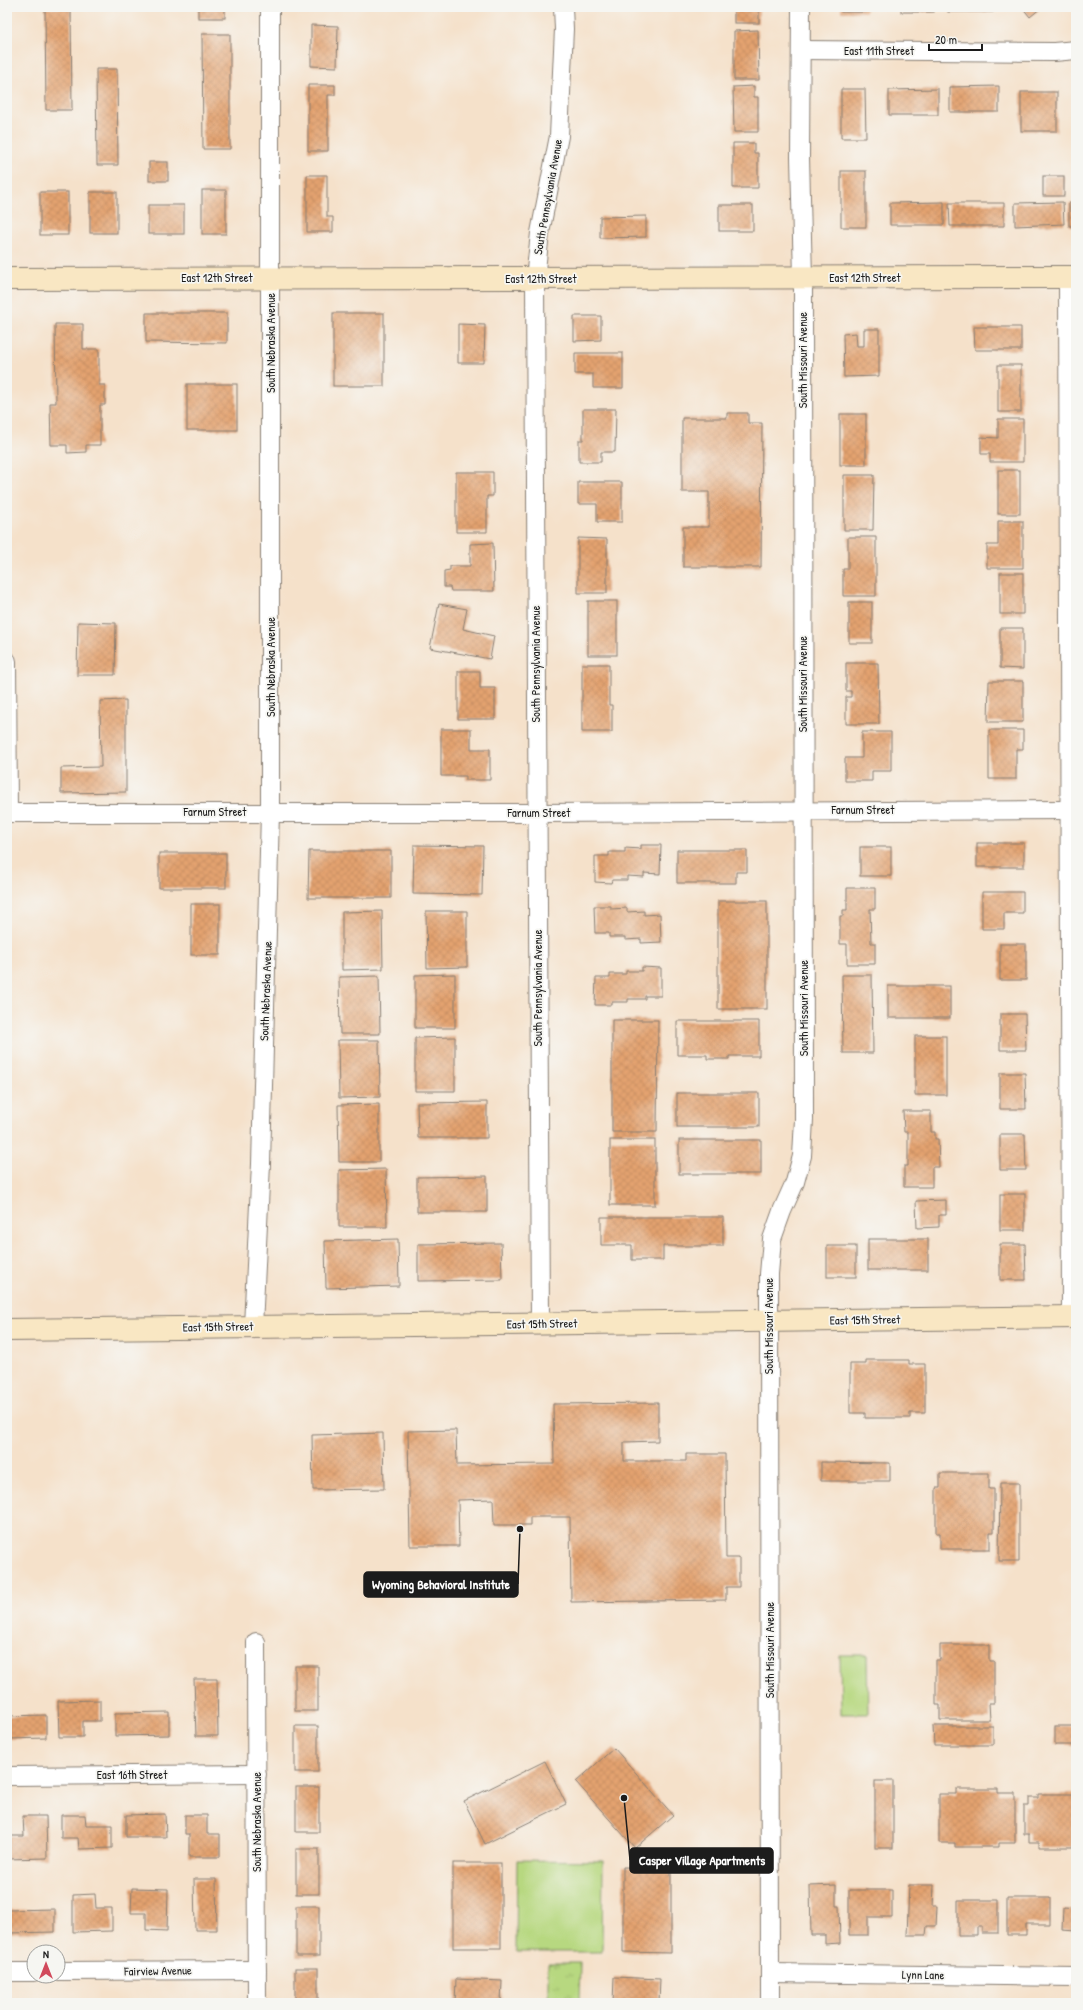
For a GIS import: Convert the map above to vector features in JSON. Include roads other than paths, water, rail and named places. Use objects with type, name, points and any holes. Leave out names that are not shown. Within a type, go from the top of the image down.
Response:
[{"type":"main road","name":"East 12th Street","points":[[7,280],[271,278],[535,279],[1072,277]]},
{"type":"main road","name":"East 15th Street","points":[[7,1330],[1074,1317]]},
{"type":"street","name":"South Nebraska Avenue","points":[[253,1326],[261,1164],[270,812],[270,7]]},
{"type":"street","name":"South Pennsylvania Avenue","points":[[540,1324],[535,279],[540,233],[559,136],[564,29],[563,7]]},
{"type":"street","name":"South Missouri Avenue","points":[[770,2003],[769,1274],[772,1239],[782,1211],[795,1182],[802,1156],[804,1119],[802,278],[800,157],[801,7]]},
{"type":"street","name":"East 11th Street","points":[[801,50],[1054,52],[1076,50]]},
{"type":"street","points":[[1072,277],[1071,810],[1073,900],[1074,1317]]},
{"type":"street","points":[[7,661],[7,812]]},
{"type":"street","name":"Farnum Street","points":[[7,812],[537,813],[1071,810]]},
{"type":"street","name":"South Nebraska Avenue","points":[[256,1642],[257,2003]]},
{"type":"street","name":"East 16th Street","points":[[7,1776],[257,1774]]},
{"type":"street","name":"Fairview Avenue","points":[[66,1972],[257,1970]]},
{"type":"street","points":[[7,1972],[26,1972]]},
{"type":"street","name":"Lynn Lane","points":[[770,1973],[1076,1977]]},
{"type":"place","name":"Wyoming Behavioral Institute","points":[[520,1529]]},
{"type":"place","name":"Casper Village Apartments","points":[[624,1798]]}]
